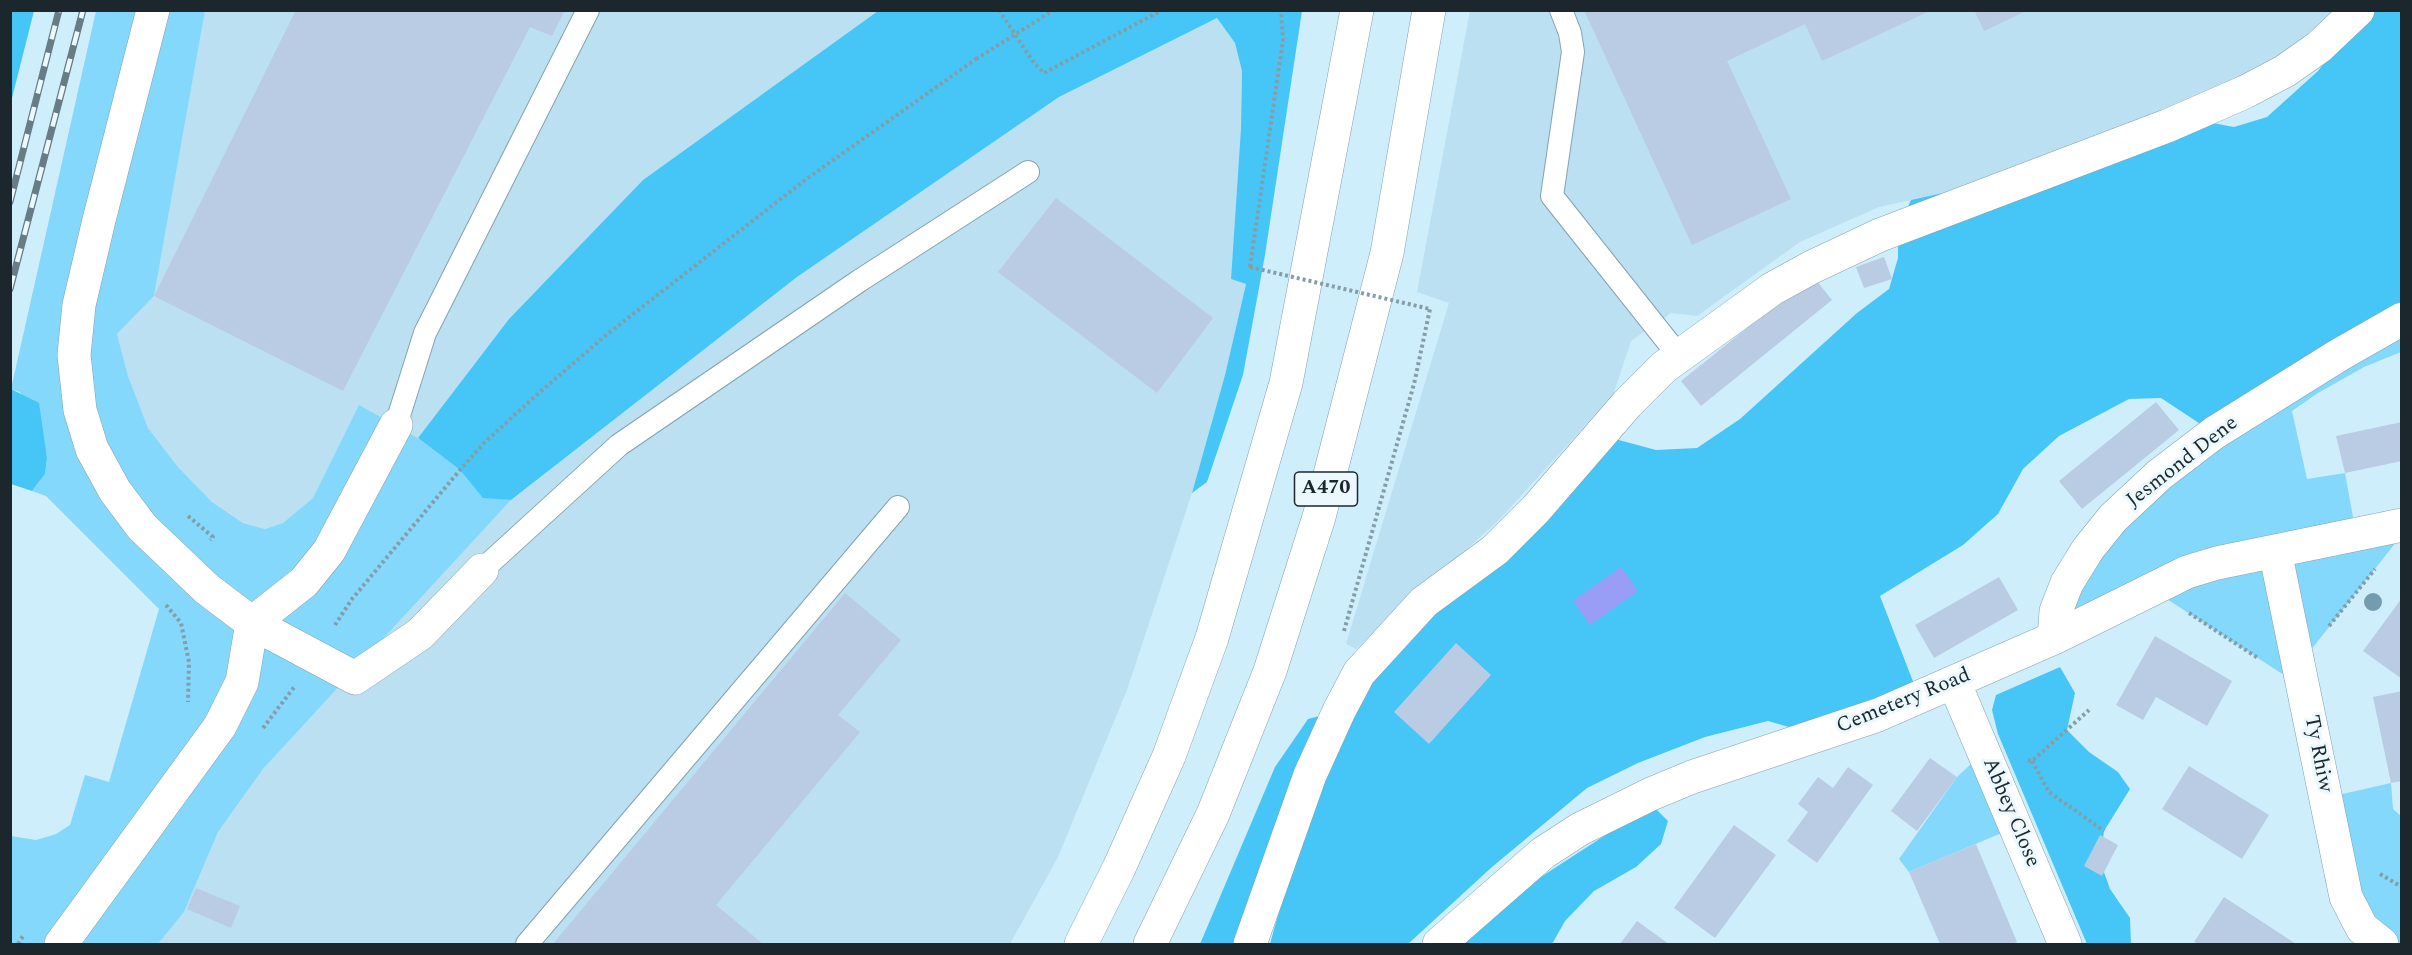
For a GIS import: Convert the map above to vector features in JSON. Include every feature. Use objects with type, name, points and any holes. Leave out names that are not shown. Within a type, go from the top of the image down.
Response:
[{"type":"main road","points":[[153,10],[79,305],[74,355],[80,410],[92,449],[115,491],[142,527],[182,568],[252,623],[355,678],[420,634],[483,570]]},
{"type":"main road","points":[[1081,945],[1119,868],[1169,756],[1212,638],[1286,383],[1357,10]]},
{"type":"main road","name":"A470","points":[[1150,945],[1213,814],[1270,671],[1319,517],[1387,253],[1429,10]]},
{"type":"main road","points":[[1250,945],[1310,775],[1338,711],[1359,673],[1392,634],[1424,602],[1495,550],[1536,509],[1627,404],[1679,356],[1772,289],[1849,249],[2167,126],[2246,92],[2285,71],[2319,47],[2358,10]]},
{"type":"main road","name":"Jesmond Dene","points":[[2054,638],[2056,611],[2067,583],[2088,549],[2113,518],[2159,475],[2214,433],[2339,355],[2402,320]]},
{"type":"main road","points":[[61,945],[220,726],[242,682],[252,623],[304,582],[329,551],[396,425]]},
{"type":"main road","name":"Cemetery Road","points":[[1439,945],[1544,853],[1580,829],[1692,777],[1859,722],[2054,638],[2187,573],[2217,563],[2402,525]]},
{"type":"main road","name":"Ty Rhiw","points":[[2275,551],[2346,897],[2362,928],[2382,945]]},
{"type":"main road","name":"Abbey Close","points":[[1954,682],[2065,945]]},
{"type":"lane","points":[[396,425],[425,333],[588,10]]},
{"type":"lane","points":[[1561,10],[1570,33],[1573,52],[1552,196],[1679,356]]},
{"type":"lane","points":[[483,570],[620,445],[859,281],[1028,172]]},
{"type":"lane","points":[[526,945],[898,507]]},
{"type":"path","points":[[999,10],[1034,63],[1044,73],[1162,10]]},
{"type":"path","points":[[262,730],[316,657],[352,599],[485,442],[532,399],[605,336],[805,180],[976,59],[1054,10]]},
{"type":"path","points":[[1281,10],[1283,40],[1250,267],[1430,309],[1414,384],[1344,633]]},
{"type":"path","points":[[180,508],[213,537],[158,594],[181,623],[189,662],[189,700],[185,709]]},
{"type":"path","points":[[2153,590],[2302,677],[2380,563]]},
{"type":"path","points":[[2032,760],[2089,710]]},
{"type":"path","points":[[1984,752],[2032,760]]},
{"type":"path","points":[[2032,760],[2049,792],[2104,831]]},
{"type":"shaded area","points":[[10,11],[34,11],[11,102]]},
{"type":"shaded area","points":[[96,11],[205,11],[154,296],[117,334],[128,376],[148,428],[178,467],[212,502],[243,523],[265,529],[283,523],[313,498],[359,405],[418,438],[460,470],[483,497],[511,500],[263,769],[218,832],[184,912],[158,944],[11,944],[11,836],[36,840],[56,834],[70,825],[85,775],[109,782],[159,609],[46,496],[32,491],[45,474],[47,458],[43,437],[20,392],[11,389]]},
{"type":"shaded area","points":[[205,11],[878,11],[643,180],[509,319],[418,438],[359,406],[313,498],[283,523],[265,529],[243,523],[212,502],[178,467],[148,428],[128,376],[117,334],[154,296]]},
{"type":"shaded area","points":[[878,11],[1302,11],[1265,255],[1243,375],[1207,482],[1192,493],[1225,375],[1246,284],[1231,279],[1241,128],[1242,71],[1235,43],[1217,18],[1059,97],[797,277],[511,500],[483,498],[460,470],[418,438],[509,319],[643,180]]},
{"type":"shaded area","points":[[1470,11],[2335,11],[2279,58],[2227,87],[1996,181],[1879,207],[1800,242],[1697,316],[1671,313],[1631,341],[1613,395],[1498,521],[1356,649],[1346,644],[1449,303],[1417,292]]},
{"type":"shaded area","points":[[2363,11],[2401,11],[2401,319],[2214,433],[2161,398],[2129,399],[2059,436],[2023,469],[1998,514],[1963,545],[1880,596],[1919,697],[1820,736],[1768,721],[1705,737],[1638,763],[1587,788],[1492,867],[1408,944],[1270,944],[1291,868],[1250,944],[1200,944],[1275,767],[1308,719],[1339,711],[1600,435],[1656,450],[1697,448],[1740,419],[1857,313],[1889,289],[1898,258],[1898,229],[1911,200],[1996,181],[2186,118],[2234,127],[2267,117],[2318,71]]},
{"type":"shaded area","points":[[1217,18],[1235,43],[1242,71],[1241,128],[1231,279],[1246,284],[1225,375],[1192,493],[1127,690],[1058,857],[1010,944],[158,944],[184,912],[218,832],[263,769],[511,500],[797,277],[1059,97]]},
{"type":"shaded area","points":[[2401,319],[2401,352],[2364,367],[2318,393],[2292,411],[2307,479],[2345,473],[2356,534],[2401,536],[2299,665],[2304,688],[2153,590],[2054,638],[2113,518]]},
{"type":"shaded area","points":[[11,389],[39,403],[47,458],[45,474],[32,491],[11,484]]},
{"type":"shaded area","points":[[1621,567],[1638,591],[1590,625],[1573,601]]},
{"type":"shaded area","points":[[2060,667],[2075,693],[2067,730],[2089,752],[2118,772],[2130,789],[2104,831],[2100,861],[2110,889],[2130,918],[2131,944],[2087,944],[1998,734],[1992,710],[1996,695]]},
{"type":"shaded area","points":[[1984,752],[2016,827],[1909,872],[1899,859],[1957,777]]},
{"type":"shaded area","points":[[2391,783],[2393,809],[2401,816],[2401,944],[2382,944],[2325,798]]},
{"type":"shaded area","points":[[1656,809],[1668,821],[1661,844],[1636,867],[1594,891],[1565,921],[1552,944],[1460,944],[1527,886],[1624,823]]},
{"type":"building","points":[[296,10],[565,10],[552,36],[530,27],[343,391],[154,296]]},
{"type":"building","points":[[1584,10],[1932,10],[1822,61],[1805,24],[1727,61],[1791,199],[1692,245]]},
{"type":"building","points":[[1974,10],[2028,10],[1984,31]]},
{"type":"building","points":[[1056,198],[1213,318],[1157,393],[998,272]]},
{"type":"building","points":[[1884,257],[1892,279],[1864,288],[1856,267]]},
{"type":"building","points":[[1816,280],[1832,300],[1701,406],[1681,381],[1792,292],[1795,296]]},
{"type":"building","points":[[2156,402],[2179,430],[2082,509],[2059,481]]},
{"type":"building","points":[[2402,422],[2402,461],[2345,473],[2336,436]]},
{"type":"building","points":[[1999,577],[2018,610],[1934,658],[1915,625]]},
{"type":"building","points":[[845,593],[901,640],[838,715],[860,732],[716,905],[763,944],[553,944]]},
{"type":"building","points":[[2402,598],[2402,679],[2363,651]]},
{"type":"building","points":[[2155,636],[2232,681],[2207,726],[2156,697],[2143,720],[2116,705]]},
{"type":"building","points":[[1456,643],[1491,675],[1429,744],[1394,712]]},
{"type":"building","points":[[2402,691],[2402,781],[2391,783],[2373,697]]},
{"type":"building","points":[[1930,758],[1957,777],[1917,831],[1891,811]]},
{"type":"building","points":[[2189,766],[2269,815],[2242,859],[2162,809]]},
{"type":"building","points":[[1848,767],[1873,785],[1817,863],[1787,841],[1808,812],[1798,804],[1818,777],[1833,788]]},
{"type":"building","points":[[1734,825],[1776,855],[1715,938],[1674,908]]},
{"type":"building","points":[[2100,835],[2118,845],[2102,876],[2084,866]]},
{"type":"building","points":[[1976,844],[2017,942],[2012,944],[1940,944],[1909,872]]},
{"type":"building","points":[[196,888],[240,906],[231,928],[187,909]]},
{"type":"building","points":[[2224,897],[2296,944],[2199,944],[2194,942]]},
{"type":"building","points":[[1637,921],[1669,944],[1620,944]]},
{"type":"railway","points":[[10,202],[59,10]]},
{"type":"railway","points":[[10,289],[83,10]]}]
